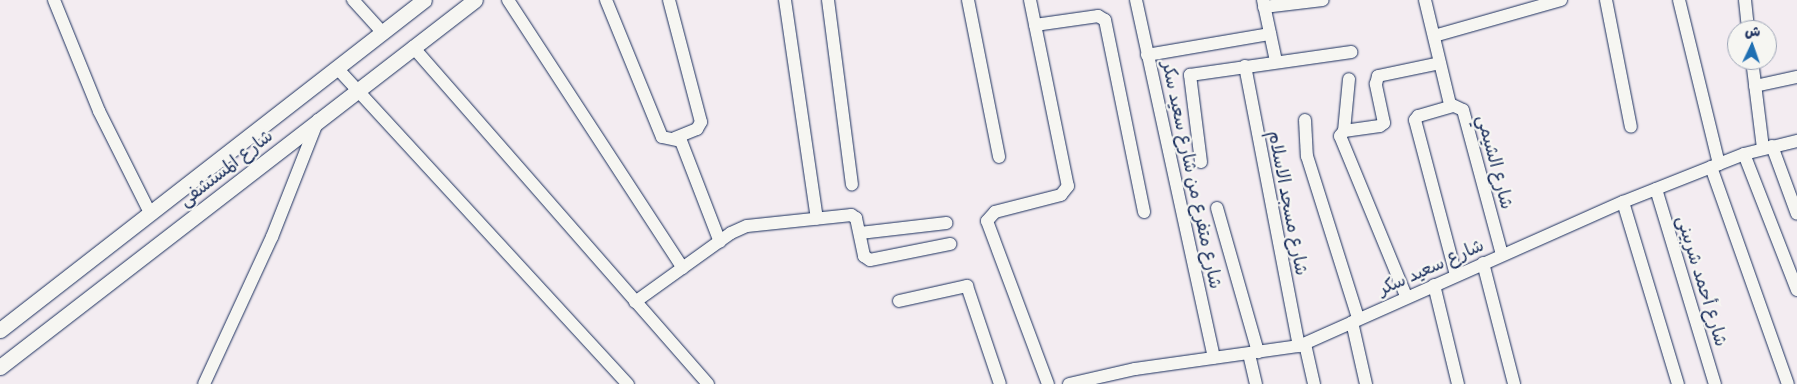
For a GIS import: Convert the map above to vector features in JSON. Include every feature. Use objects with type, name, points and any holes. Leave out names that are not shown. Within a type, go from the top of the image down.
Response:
[{"type":"street","points":[[54,0],[99,111],[150,213]]},
{"type":"street","points":[[353,0],[383,32]]},
{"type":"street","name":"شارع المستشفى","points":[[0,330],[424,0]]},
{"type":"street","name":"شارع المستشفى","points":[[0,367],[475,0]]},
{"type":"street","points":[[508,0],[683,268]]},
{"type":"street","points":[[606,0],[662,137],[675,138],[681,141],[720,242]]},
{"type":"street","points":[[669,0],[701,122],[697,129],[675,138]]},
{"type":"street","points":[[785,0],[817,218]]},
{"type":"street","points":[[828,0],[852,184]]},
{"type":"street","points":[[968,0],[999,157]]},
{"type":"street","points":[[1030,0],[1068,186],[1062,195],[995,212],[987,221],[1048,384]]},
{"type":"street","name":"شارع متفرع من شارع سعيد سكر","points":[[1136,0],[1214,358]]},
{"type":"street","points":[[1276,61],[1263,3],[1323,0]]},
{"type":"street","name":"شارع الشيمي","points":[[1425,0],[1450,104],[1463,110],[1502,255]]},
{"type":"street","points":[[1434,36],[1561,0]]},
{"type":"street","points":[[1606,0],[1631,127]]},
{"type":"street","points":[[1679,0],[1715,165],[1788,384]]},
{"type":"street","points":[[1745,0],[1747,20]]},
{"type":"street","points":[[1035,25],[1098,16],[1105,20],[1144,212]]},
{"type":"street","points":[[1147,55],[1270,34]]},
{"type":"street","points":[[414,47],[708,384]]},
{"type":"street","points":[[1201,162],[1189,77],[1276,61],[1351,52]]},
{"type":"street","points":[[1344,131],[1380,126],[1384,123],[1376,84],[1378,76],[1440,63]]},
{"type":"street","name":"شارع مسجد الاسلام","points":[[1245,66],[1302,345],[1314,384]]},
{"type":"street","points":[[337,68],[628,384]]},
{"type":"street","points":[[1753,70],[1767,147],[1792,186],[1797,214]]},
{"type":"street","points":[[1755,86],[1797,77]]},
{"type":"street","points":[[1349,79],[1344,131],[1340,140],[1406,296]]},
{"type":"street","points":[[1453,106],[1418,116],[1415,120],[1456,275]]},
{"type":"street","points":[[204,384],[272,237],[318,120]]},
{"type":"street","points":[[1305,120],[1307,156],[1355,320],[1366,384]]},
{"type":"street","name":"شارع سعيد سكر","points":[[1069,384],[1135,368],[1302,345],[1406,296],[1623,202],[1744,154],[1797,141]]},
{"type":"street","points":[[1744,154],[1797,290]]},
{"type":"street","name":"شارع أحمد شربينى","points":[[1656,189],[1715,384]]},
{"type":"street","points":[[1623,202],[1678,384]]},
{"type":"street","points":[[1218,208],[1254,353],[1256,384]]},
{"type":"street","points":[[635,302],[720,242],[731,232],[747,226],[852,215],[856,218],[864,256],[872,260],[950,244]]},
{"type":"street","points":[[860,233],[946,223]]},
{"type":"street","points":[[1483,263],[1514,384]]},
{"type":"street","points":[[1434,285],[1458,384]]},
{"type":"street","points":[[899,301],[967,286],[1000,384]]}]
